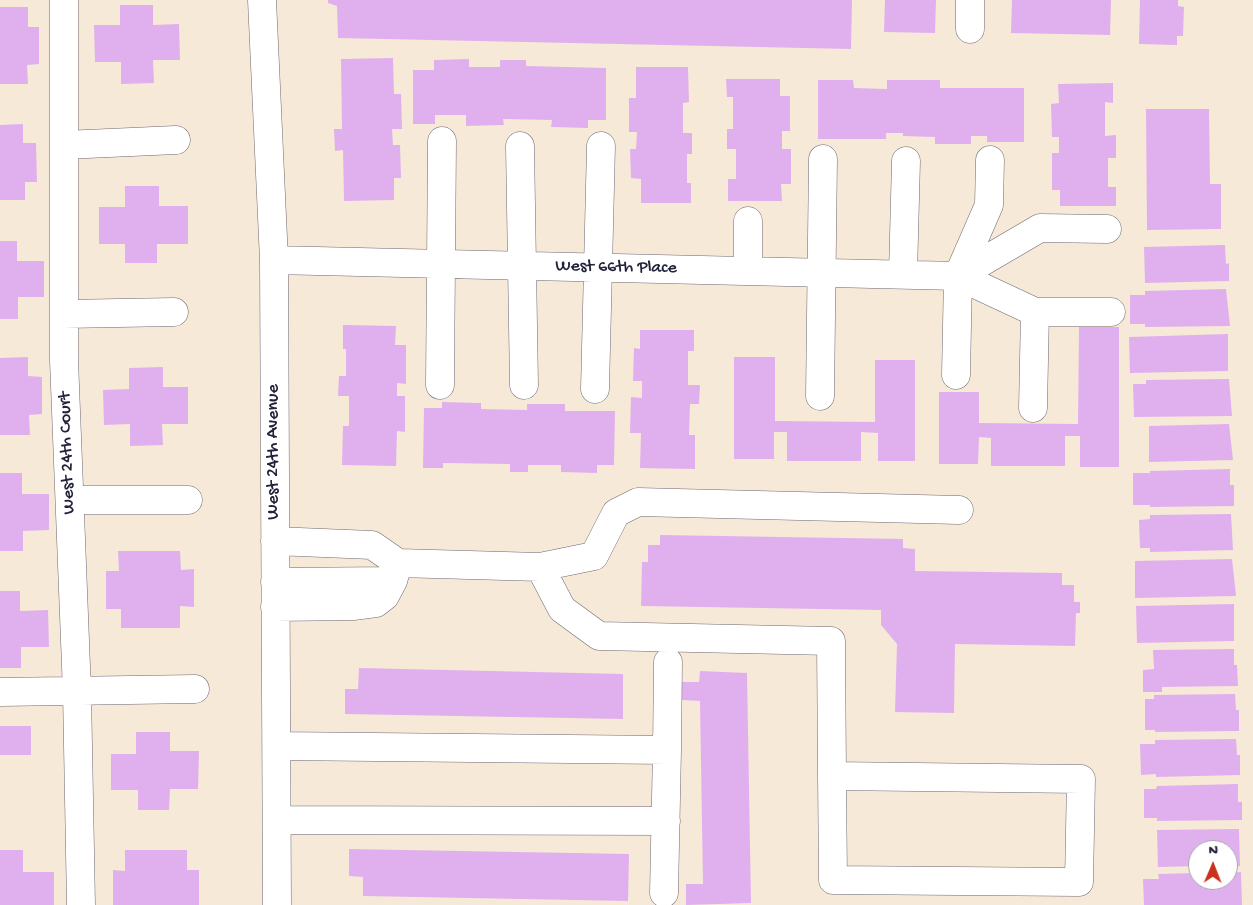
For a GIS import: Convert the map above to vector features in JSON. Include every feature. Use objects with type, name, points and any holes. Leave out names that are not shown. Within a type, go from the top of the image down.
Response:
[{"type":"street","name":"West 24th Court","points":[[64,0],[64,314],[82,905]]},
{"type":"street","name":"West 24th Avenue","points":[[262,0],[274,260],[277,905]]},
{"type":"street","points":[[970,0],[970,29]]},
{"type":"street","points":[[64,145],[176,140]]},
{"type":"street","points":[[440,385],[442,141]]},
{"type":"street","points":[[520,146],[524,385]]},
{"type":"street","points":[[595,389],[601,146]]},
{"type":"street","points":[[820,396],[823,159]]},
{"type":"street","points":[[956,375],[958,276],[989,205],[990,160]]},
{"type":"street","points":[[903,274],[906,161]]},
{"type":"street","points":[[748,221],[748,271]]},
{"type":"street","points":[[958,276],[1040,228],[1107,229]]},
{"type":"street","name":"West 66th Place","points":[[274,260],[958,276]]},
{"type":"street","points":[[958,276],[1035,312],[1111,312]]},
{"type":"street","points":[[64,314],[174,312]]},
{"type":"street","points":[[1033,408],[1035,312]]},
{"type":"street","points":[[70,500],[188,500]]},
{"type":"street","points":[[275,594],[396,572],[540,567],[594,556],[616,513],[638,502],[959,510]]},
{"type":"street","points":[[275,541],[372,545],[396,572]]},
{"type":"street","points":[[540,567],[562,609],[599,636],[831,641],[832,776],[834,880],[1079,882],[1081,779],[832,776]]},
{"type":"street","points":[[664,893],[668,662]]},
{"type":"street","points":[[0,692],[195,689]]},
{"type":"street","points":[[277,746],[667,750]]},
{"type":"street","points":[[277,820],[666,820]]},
{"type":"building","points":[[328,0],[852,0],[851,49],[338,38],[337,6],[328,3]]},
{"type":"building","points":[[885,0],[936,0],[935,33],[884,32]]},
{"type":"building","points":[[1012,0],[1111,0],[1110,35],[1011,33]]},
{"type":"building","points":[[1140,0],[1178,0],[1178,6],[1184,7],[1183,36],[1177,36],[1177,45],[1139,44]]},
{"type":"building","points":[[120,5],[153,5],[153,25],[179,24],[180,60],[153,60],[154,83],[121,84],[121,62],[95,62],[94,25],[120,25]]},
{"type":"building","points":[[0,7],[28,7],[28,27],[39,27],[39,64],[27,65],[28,84],[0,84]]},
{"type":"building","points":[[393,58],[394,94],[401,94],[402,129],[392,129],[393,145],[400,145],[401,178],[394,178],[394,200],[344,201],[343,150],[335,151],[334,129],[342,129],[341,59]]},
{"type":"building","points":[[469,59],[469,67],[500,67],[500,60],[526,60],[526,66],[606,68],[606,120],[588,120],[588,128],[551,127],[552,120],[503,119],[504,125],[466,126],[466,115],[435,115],[435,124],[413,124],[413,70],[434,70],[434,60]]},
{"type":"building","points":[[636,67],[688,67],[689,102],[683,103],[683,133],[692,133],[692,154],[687,154],[687,183],[691,183],[691,203],[641,203],[641,179],[631,178],[630,149],[636,149],[637,132],[629,132],[629,98],[636,98]]},
{"type":"building","points":[[726,79],[780,79],[780,96],[790,96],[790,131],[782,131],[782,149],[791,149],[791,184],[781,184],[782,201],[728,201],[728,179],[736,179],[736,149],[727,149],[727,129],[733,129],[733,97],[727,97]]},
{"type":"building","points":[[818,80],[853,80],[854,88],[887,89],[887,80],[940,80],[940,88],[1024,88],[1024,142],[987,142],[987,136],[971,136],[971,144],[935,144],[935,137],[903,136],[903,133],[886,133],[886,139],[818,139]]},
{"type":"building","points":[[1113,83],[1113,103],[1105,102],[1105,136],[1116,135],[1116,158],[1108,158],[1108,187],[1116,187],[1116,206],[1060,206],[1060,190],[1052,190],[1052,153],[1059,153],[1059,137],[1052,137],[1051,104],[1059,103],[1058,84]]},
{"type":"building","points":[[1146,109],[1209,109],[1210,184],[1221,184],[1221,229],[1147,230]]},
{"type":"building","points":[[23,124],[23,143],[36,143],[37,182],[25,182],[25,200],[0,200],[0,125]]},
{"type":"building","points":[[125,186],[159,186],[159,206],[188,206],[188,244],[157,244],[157,263],[125,263],[125,244],[99,244],[99,207],[125,207]]},
{"type":"building","points":[[0,241],[17,241],[17,261],[44,261],[44,297],[18,297],[18,319],[0,319]]},
{"type":"building","points":[[1225,245],[1226,264],[1229,263],[1229,281],[1145,283],[1144,247]]},
{"type":"building","points":[[1226,289],[1230,326],[1145,327],[1145,324],[1130,324],[1130,295],[1145,295],[1145,291]]},
{"type":"building","points":[[343,325],[396,326],[395,345],[406,345],[406,384],[397,383],[397,396],[405,396],[405,432],[397,431],[396,466],[342,465],[343,426],[349,426],[349,396],[338,396],[339,376],[346,376],[346,349],[343,349]]},
{"type":"building","points":[[1079,327],[1119,327],[1119,467],[1080,467],[1080,436],[1065,436],[1065,466],[991,466],[991,438],[979,437],[978,464],[939,464],[939,392],[979,392],[979,423],[1078,424]]},
{"type":"building","points":[[640,330],[694,330],[694,351],[688,351],[688,385],[700,385],[699,404],[690,404],[689,435],[695,435],[695,469],[640,468],[641,433],[630,433],[631,397],[642,398],[642,381],[633,381],[634,348],[640,349]]},
{"type":"building","points":[[1228,334],[1228,371],[1130,373],[1129,337]]},
{"type":"building","points":[[28,357],[28,376],[42,377],[42,414],[29,415],[30,435],[0,435],[0,358]]},
{"type":"building","points":[[734,357],[775,357],[775,421],[875,422],[875,360],[915,360],[915,461],[878,461],[878,433],[861,432],[861,461],[787,461],[787,432],[774,432],[774,459],[734,459]]},
{"type":"building","points":[[163,367],[163,387],[188,387],[188,424],[162,424],[163,445],[130,446],[130,424],[104,425],[103,390],[129,389],[129,368]]},
{"type":"building","points":[[1229,379],[1232,416],[1134,417],[1133,384],[1146,384],[1146,380]]},
{"type":"building","points":[[442,402],[481,403],[481,409],[527,410],[527,404],[565,404],[565,411],[615,411],[614,465],[597,465],[597,473],[561,472],[561,465],[528,465],[528,472],[510,472],[510,464],[443,463],[443,468],[423,468],[424,408],[442,408]]},
{"type":"building","points":[[1229,424],[1233,460],[1149,462],[1149,426]]},
{"type":"building","points":[[1230,469],[1230,485],[1234,485],[1234,506],[1150,507],[1150,505],[1133,505],[1133,473]]},
{"type":"building","points":[[0,473],[22,473],[22,494],[49,494],[49,530],[23,531],[23,551],[0,551]]},
{"type":"building","points":[[1231,514],[1233,550],[1150,552],[1150,548],[1140,548],[1139,520],[1150,519],[1150,515]]},
{"type":"building","points":[[660,535],[903,539],[903,548],[915,549],[915,571],[1062,573],[1062,585],[1074,585],[1074,602],[1080,602],[1080,613],[1076,613],[1075,646],[955,644],[954,713],[895,712],[897,644],[881,625],[881,610],[641,606],[642,562],[648,562],[648,545],[660,545]]},
{"type":"building","points":[[118,551],[180,551],[181,570],[194,569],[194,607],[180,606],[180,628],[121,628],[121,609],[106,609],[106,571],[119,571]]},
{"type":"building","points":[[1232,559],[1236,596],[1135,598],[1135,561]]},
{"type":"building","points":[[0,591],[20,591],[20,611],[48,610],[49,647],[21,647],[21,668],[0,668]]},
{"type":"building","points":[[1234,604],[1234,641],[1137,643],[1136,606]]},
{"type":"building","points":[[1234,649],[1234,665],[1237,665],[1238,686],[1162,687],[1162,692],[1143,692],[1143,670],[1154,669],[1153,650]]},
{"type":"building","points":[[359,668],[623,674],[623,719],[345,714],[345,689],[358,689]]},
{"type":"building","points":[[700,671],[747,673],[751,903],[686,905],[686,884],[703,884],[700,701],[682,700],[681,682],[699,682]]},
{"type":"building","points":[[1235,694],[1236,710],[1239,710],[1239,731],[1155,732],[1155,730],[1145,730],[1145,699],[1154,699],[1154,695]]},
{"type":"building","points":[[0,726],[31,726],[31,755],[0,755]]},
{"type":"building","points":[[136,732],[170,732],[170,751],[199,751],[198,789],[170,789],[169,810],[138,810],[138,790],[111,790],[111,754],[136,754]]},
{"type":"building","points":[[1236,739],[1237,755],[1240,755],[1240,775],[1156,777],[1156,774],[1141,775],[1140,744],[1155,744],[1155,740]]},
{"type":"building","points":[[1238,784],[1238,802],[1242,802],[1242,820],[1157,821],[1157,818],[1144,818],[1144,789],[1156,789],[1157,786]]},
{"type":"building","points":[[1239,829],[1240,866],[1238,866],[1238,840],[1188,840],[1188,866],[1158,867],[1157,830]]},
{"type":"building","points":[[349,849],[629,854],[628,901],[363,896],[363,877],[349,876]]},
{"type":"building","points":[[0,850],[23,850],[23,872],[54,872],[54,905],[0,905]]},
{"type":"building","points":[[125,850],[187,850],[187,870],[199,870],[199,905],[113,905],[113,870],[125,871]]},
{"type":"building","points":[[1238,872],[1241,872],[1242,905],[1144,905],[1143,879],[1159,879],[1158,874],[1188,873],[1188,890],[1238,890]]}]
